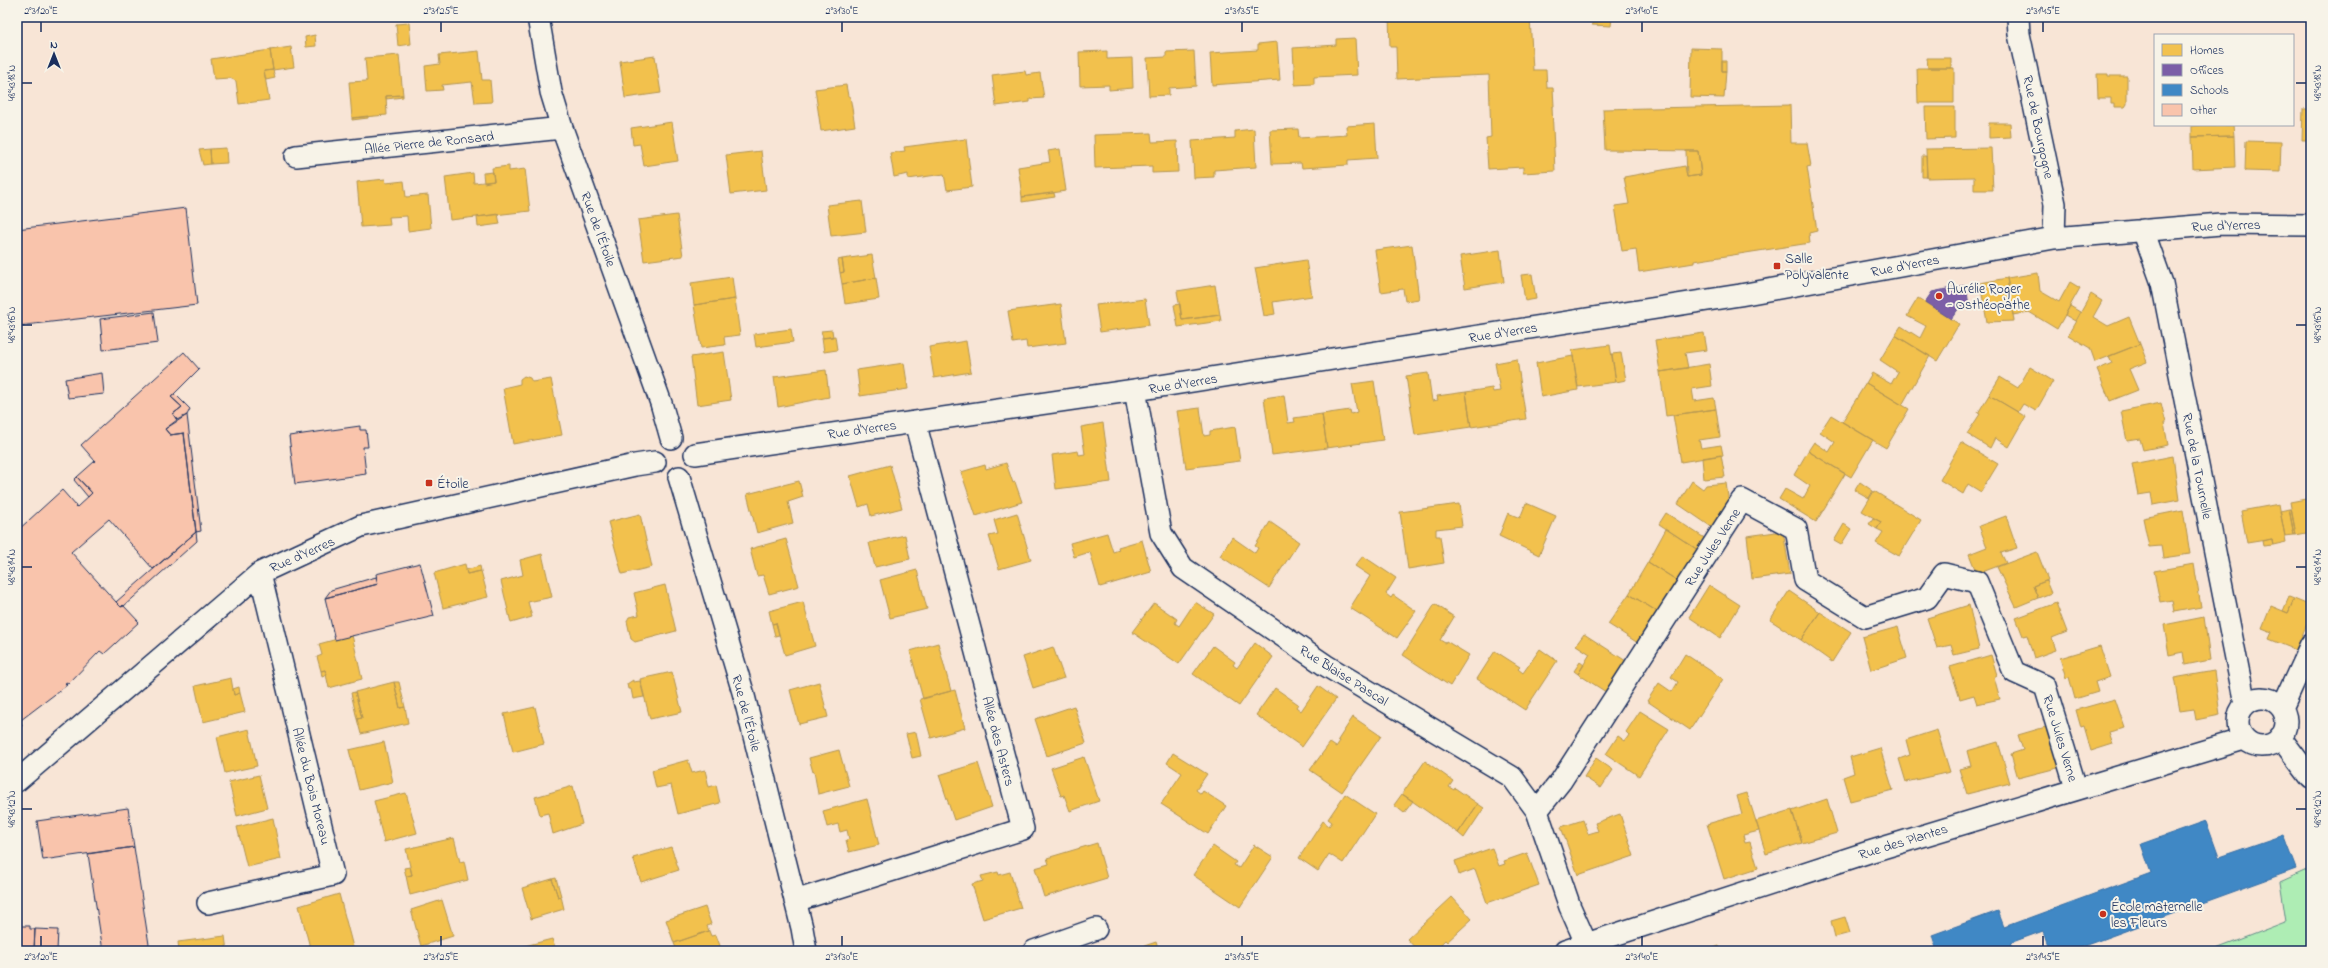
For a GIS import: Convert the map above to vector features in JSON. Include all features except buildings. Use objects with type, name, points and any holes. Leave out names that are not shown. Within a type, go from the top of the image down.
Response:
[{"type":"street","name":"Rue de l'Étoile","points":[[538,17],[551,92],[562,128],[661,403],[671,438]]},
{"type":"street","name":"Rue de Bourgogne","points":[[2018,17],[2019,34],[2055,204],[2054,238]]},
{"type":"street","name":"Allée Pierre de Ronsard","points":[[296,156],[562,128]]},
{"type":"street","name":"Rue d'Yerres","points":[[695,454],[1135,390],[1740,295],[2054,238],[2221,224],[2311,225]]},
{"type":"street","name":"Rue de la Tournelle","points":[[2143,230],[2162,283],[2245,704]]},
{"type":"street","name":"Rue Blaise Pascal","points":[[1135,390],[1161,533],[1183,568],[1325,665],[1512,776],[1537,810],[1570,907],[1586,943]]},
{"type":"street","name":"Allée des Asters","points":[[795,901],[1023,829],[915,422]]},
{"type":"street","points":[[671,438],[685,439],[692,445],[695,454],[694,463],[690,471],[679,477],[664,475],[658,469],[655,462],[655,452],[659,443],[671,438]]},
{"type":"street","name":"Rue d'Yerres","points":[[17,781],[260,573],[361,526],[635,465],[655,462]]},
{"type":"street","name":"Rue de l'Étoile","points":[[679,477],[743,692],[806,951]]},
{"type":"street","name":"Rue Jules Verne","points":[[1537,810],[1561,781],[1742,500],[1796,529],[1805,580],[1865,618],[1926,598],[1944,574],[1977,582],[2014,672],[2045,686],[2076,788]]},
{"type":"street","name":"Allée du Bois Moreau","points":[[208,903],[333,876],[260,573]]},
{"type":"street","points":[[2282,708],[2268,698],[2252,699],[2245,704],[2238,717],[2240,732],[2244,739],[2258,746],[2274,743],[2280,737],[2286,726],[2282,708],[2311,644]]},
{"type":"street","points":[[2280,737],[2311,778]]},
{"type":"street","name":"Rue des Plantes","points":[[1565,951],[1586,943],[1608,944],[2076,788],[2244,739]]},
{"type":"street","points":[[1034,951],[1096,930]]},
{"type":"green space","points":[[2311,868],[2311,951],[2211,951],[2286,922],[2280,882]]},
{"type":"place","name":"Salle Polyvalente","points":[[1777,266]]},
{"type":"place","name":"Aurélie Roger - Osthéopathe","points":[[1939,296]]},
{"type":"place","name":"Étoile","points":[[429,483]]},
{"type":"place","name":"École maternelle les Fleurs","points":[[2103,914]]}]
